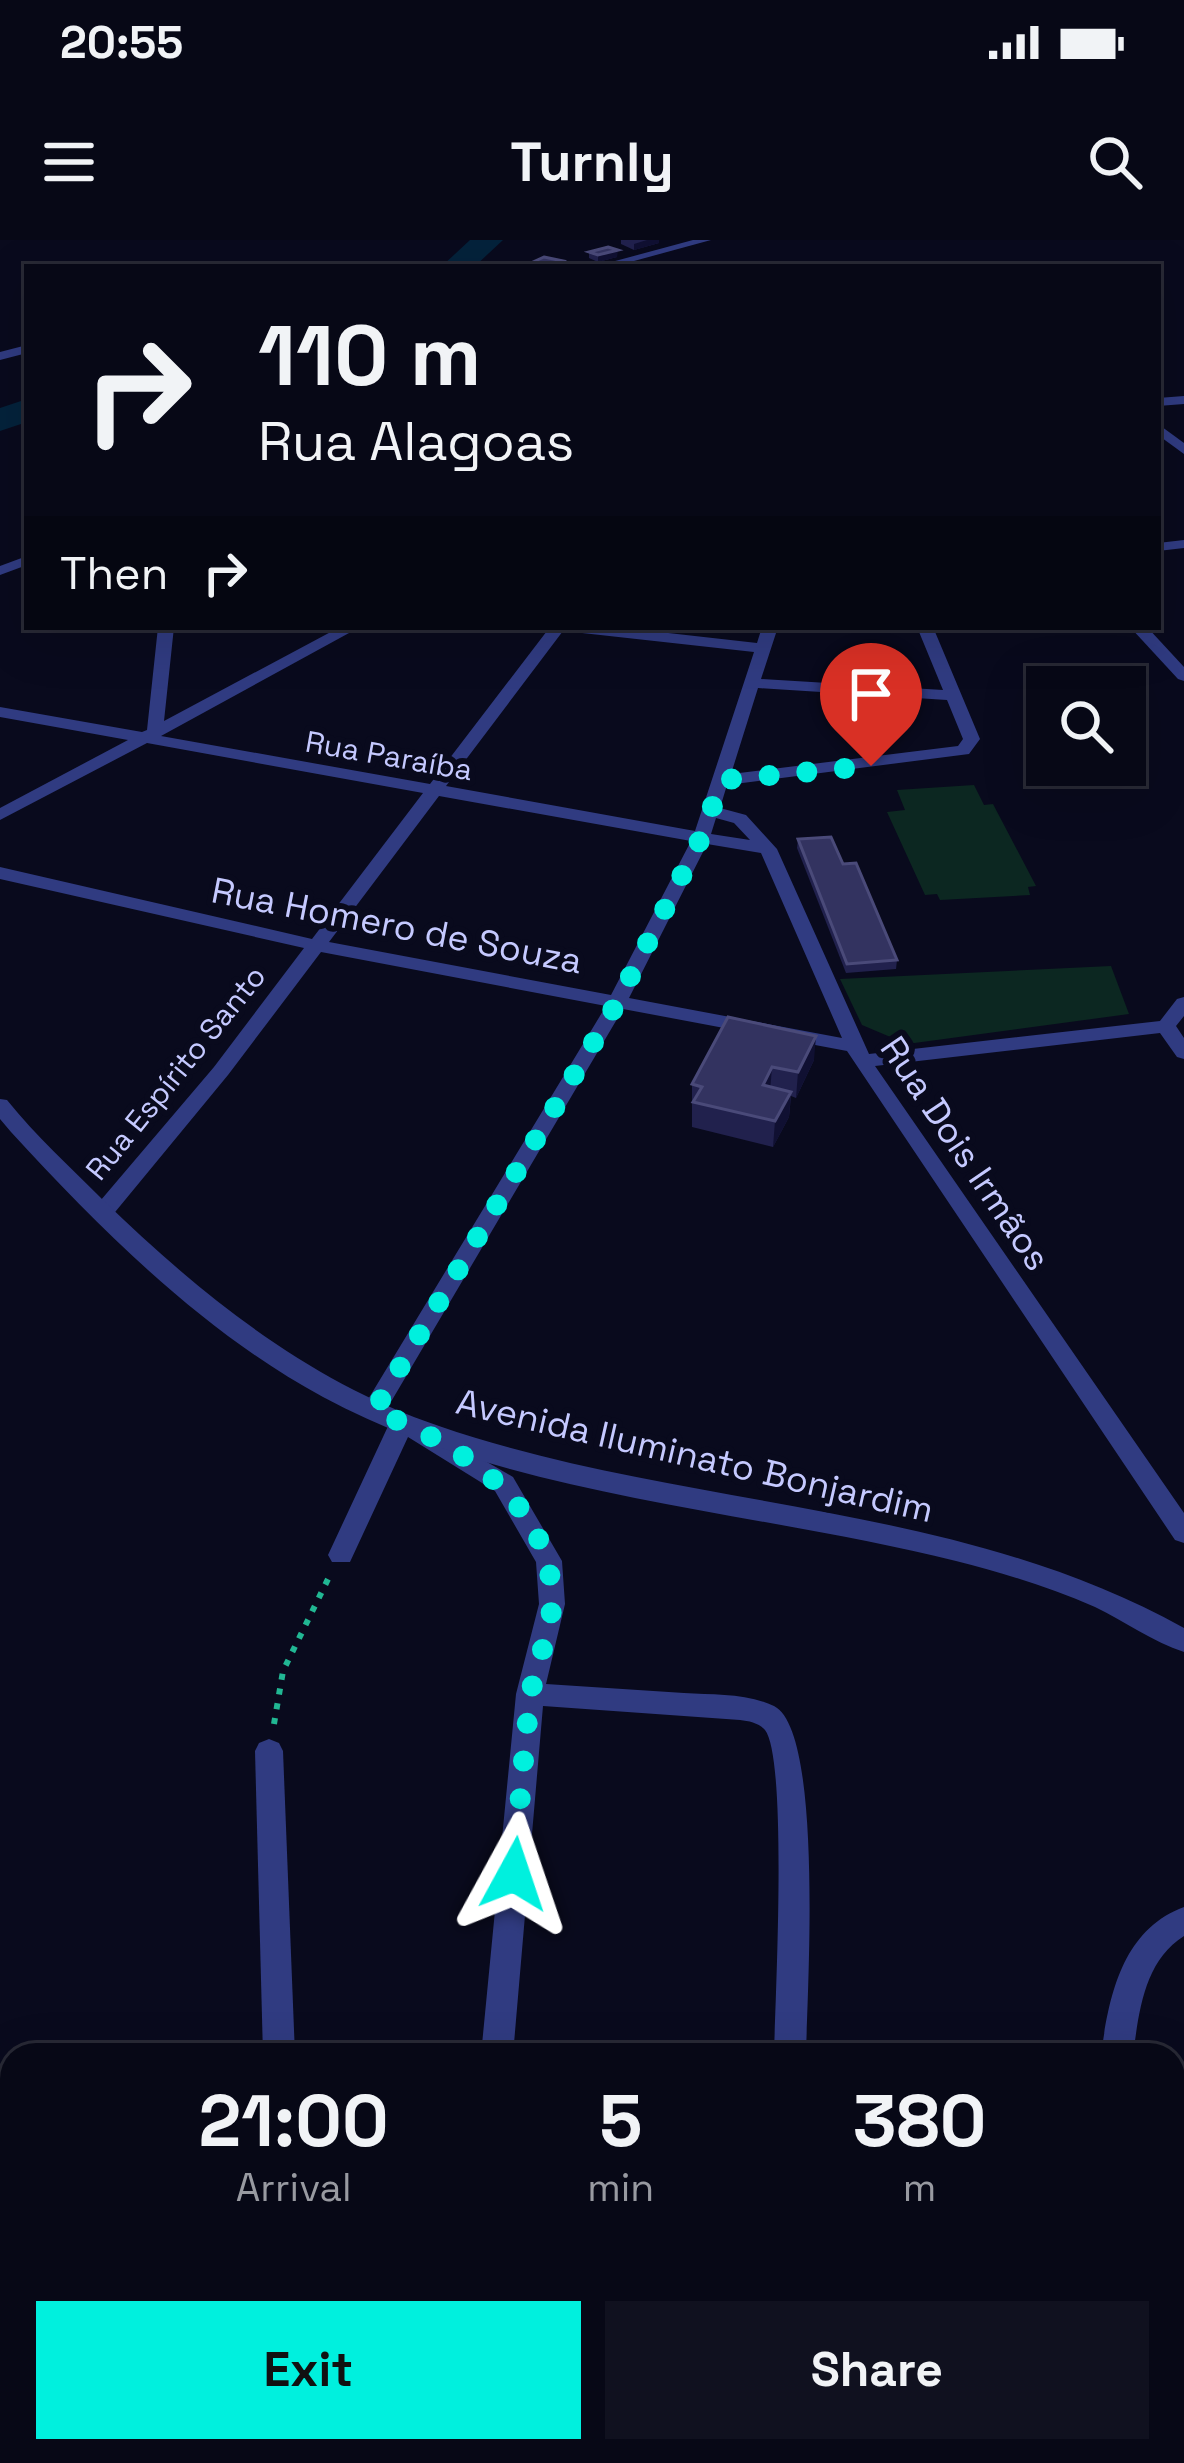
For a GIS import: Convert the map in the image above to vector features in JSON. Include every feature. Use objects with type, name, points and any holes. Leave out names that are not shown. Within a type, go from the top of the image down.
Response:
[{"type":"street","points":[[611,264],[706,240]]},
{"type":"street","points":[[1161,431],[1184,450]]},
{"type":"street","points":[[150,734],[166,630]]},
{"type":"street","points":[[0,815],[346,630]]},
{"type":"street","name":"Rua Espírito Santo","points":[[103,1212],[221,1071],[556,630]]},
{"type":"street","points":[[374,1411],[617,1003],[701,838],[767,637],[630,630]]},
{"type":"street","points":[[722,780],[963,750],[971,739],[926,630]]},
{"type":"street","points":[[1142,630],[1178,654],[1184,676]]},
{"type":"street","points":[[752,683],[953,695]]},
{"type":"street","name":"Rua Paraíba","points":[[0,712],[150,734],[431,793],[768,849]]},
{"type":"street","name":"Rua Dois Irmãos","points":[[712,811],[740,819],[768,849],[857,1053],[1184,1533]]},
{"type":"street","name":"Rua Homero de Souza","points":[[0,873],[314,945],[857,1053],[1166,1026]]},
{"type":"street","points":[[1184,1003],[1166,1026],[1184,1053]]},
{"type":"street","name":"Avenida Iluminato Bonjardim","points":[[0,1105],[103,1212],[215,1316],[374,1411],[550,1466],[848,1526],[1050,1577],[1149,1619],[1184,1641]]},
{"type":"street","points":[[341,1555],[402,1422],[504,1484],[535,1529],[549,1561],[552,1604],[530,1694],[498,2043]]},
{"type":"street","points":[[530,1694],[740,1708],[764,1712],[778,1724],[791,1776],[790,2043]]},
{"type":"street","points":[[269,1751],[279,2043]]},
{"type":"street","points":[[1119,2043],[1126,2002],[1145,1953],[1160,1935],[1184,1921]]},
{"type":"path","points":[[269,1751],[283,1671],[341,1555]]},
{"type":"green space","points":[[974,785],[984,805],[993,804],[1036,886],[1028,887],[1030,895],[940,900],[937,894],[925,895],[887,812],[905,810],[897,790]]},
{"type":"green space","points":[[1111,966],[1129,1014],[907,1044],[862,1025],[840,979]]},
{"type":"building","points":[[608,247],[618,250],[598,255],[589,252]]},
{"type":"building","points":[[544,257],[563,261],[558,264],[533,262]]},
{"type":"building","points":[[831,837],[843,864],[856,863],[897,960],[847,964],[798,839]]},
{"type":"building","points":[[728,1017],[816,1036],[798,1072],[772,1067],[763,1085],[791,1092],[775,1121],[693,1102],[702,1087],[692,1084]]},
{"type":"waterway","points":[[460,264],[488,240]]},
{"type":"waterway","points":[[0,420],[24,411]]},
{"type":"route","points":[[514,1874],[530,1694],[552,1604],[549,1561],[535,1529],[504,1484],[402,1422],[374,1411],[617,1003],[701,838],[722,780],[871,766]]}]
